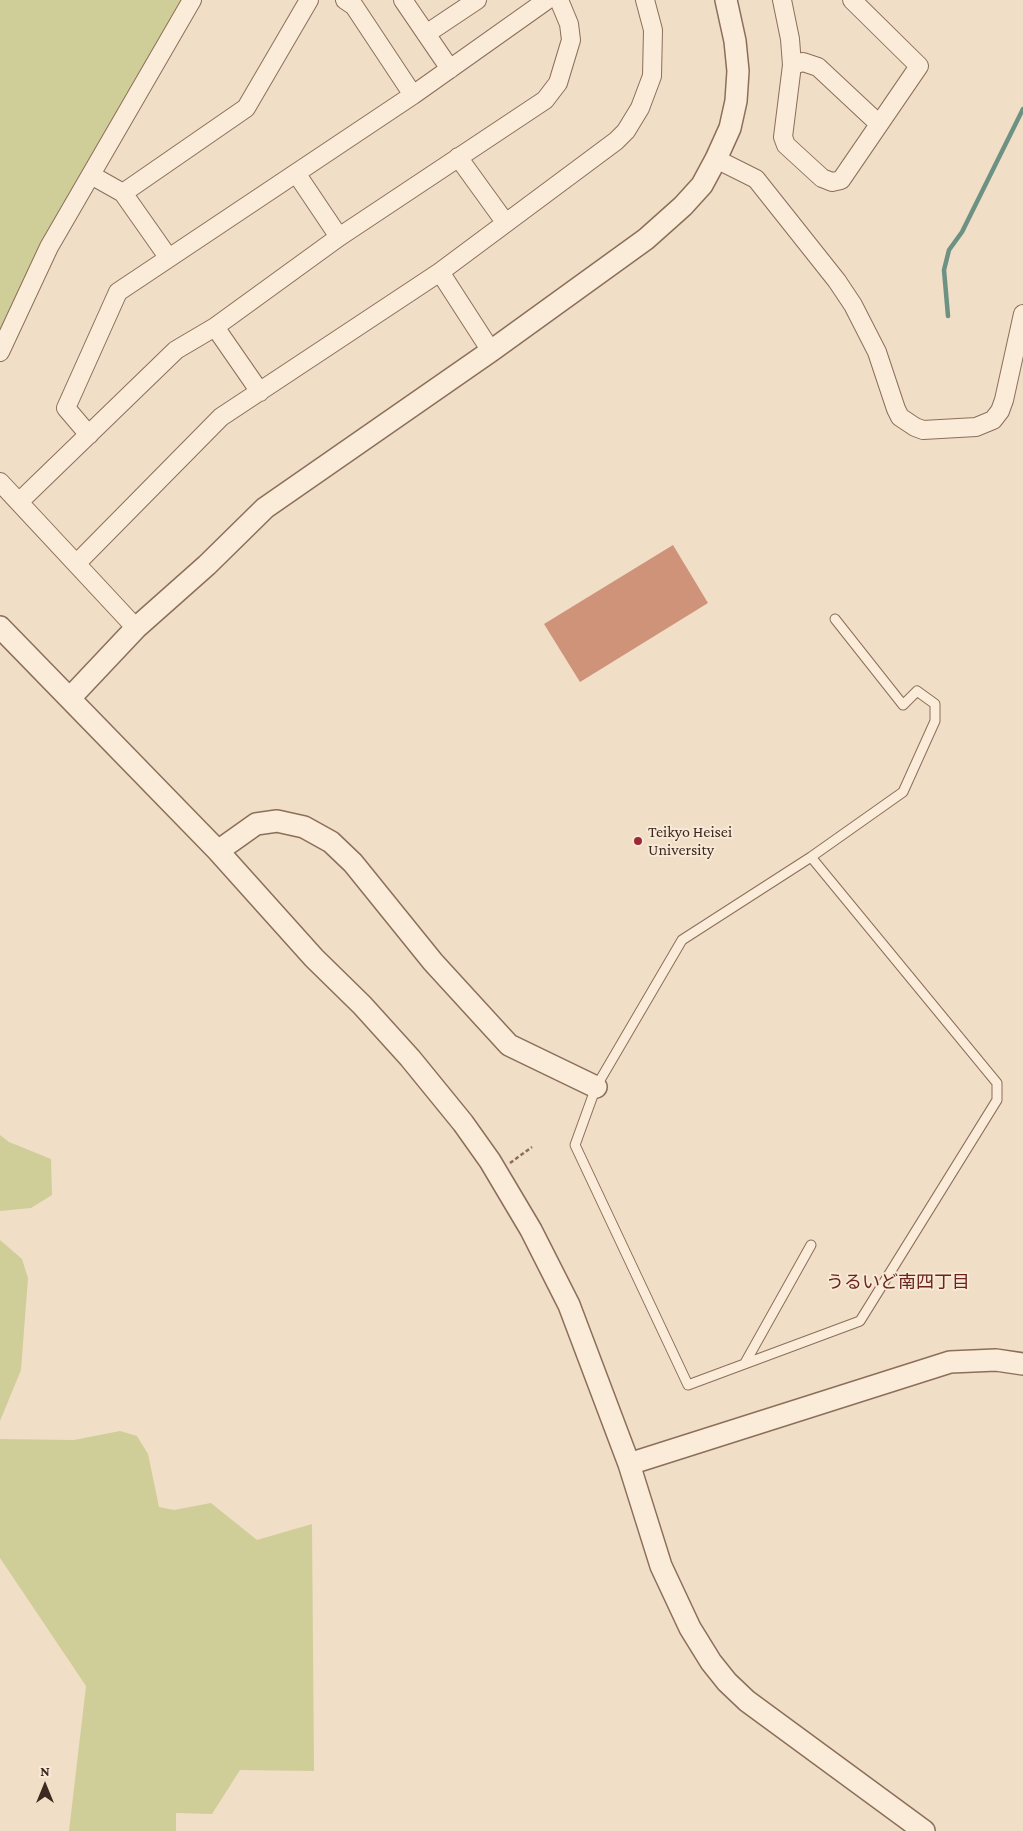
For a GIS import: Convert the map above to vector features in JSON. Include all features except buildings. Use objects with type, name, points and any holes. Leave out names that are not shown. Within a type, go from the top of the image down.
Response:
[{"type":"street","points":[[0,352],[49,247],[192,0]]},
{"type":"street","points":[[123,193],[246,108],[310,0]]},
{"type":"street","points":[[345,0],[354,6],[413,95]]},
{"type":"street","points":[[403,0],[450,69]]},
{"type":"street","points":[[426,34],[456,6],[477,0]]},
{"type":"street","points":[[89,435],[66,408],[118,292],[413,95],[547,0]]},
{"type":"street","points":[[19,502],[176,350],[215,327],[339,237],[545,100],[558,83],[570,40],[569,24],[559,0]]},
{"type":"street","points":[[77,564],[222,417],[440,272],[505,222],[604,151],[626,131],[645,98],[654,64],[654,30],[645,0]]},
{"type":"street","points":[[70,698],[136,628],[207,565],[265,508],[491,351],[646,239],[683,206],[702,185],[716,159],[730,128],[736,101],[738,71],[735,41],[726,0]]},
{"type":"street","points":[[782,0],[790,39],[792,65],[783,137],[786,145],[822,178],[832,182],[841,180],[919,66],[852,0]]},
{"type":"street","points":[[792,65],[803,62],[818,67],[879,124]]},
{"type":"street","points":[[458,157],[505,222]]},
{"type":"street","points":[[716,159],[756,179],[837,281],[853,305],[877,352],[900,417],[915,427],[923,430],[976,427],[993,420],[1000,411],[1004,400],[1023,314]]},
{"type":"street","points":[[296,174],[339,237]]},
{"type":"street","points":[[91,175],[123,193],[168,257]]},
{"type":"street","points":[[440,272],[491,351]]},
{"type":"street","points":[[215,327],[260,392]]},
{"type":"street","points":[[0,482],[136,628]]},
{"type":"street","points":[[0,627],[218,851],[314,958],[362,1005],[410,1058],[463,1123],[496,1172],[531,1230],[569,1306],[629,1464],[661,1566],[674,1598],[699,1645],[727,1682],[771,1720],[924,1831]]},
{"type":"street","points":[[218,851],[256,824],[277,821],[304,827],[331,842],[353,863],[433,962],[508,1045],[596,1087]]},
{"type":"street","points":[[629,1464],[950,1362],[996,1360],[1023,1364]]},
{"type":"lane","points":[[811,858],[996,1082],[998,1100],[860,1321],[688,1385],[575,1144],[596,1087],[682,940],[811,858],[903,792],[935,721],[935,704],[917,691],[903,705],[835,619]]},
{"type":"lane","points":[[745,1363],[811,1245]]},
{"type":"path","points":[[496,1172],[532,1147]]},
{"type":"shaded area","points":[[0,0],[183,0],[0,339]]},
{"type":"shaded area","points":[[0,1135],[9,1142],[51,1159],[52,1195],[31,1208],[0,1211]]},
{"type":"shaded area","points":[[0,1240],[22,1259],[28,1278],[21,1370],[0,1421]]},
{"type":"shaded area","points":[[120,1431],[137,1436],[148,1454],[159,1507],[174,1510],[211,1503],[257,1540],[312,1524],[314,1771],[240,1770],[212,1814],[176,1813],[176,1831],[69,1831],[86,1686],[0,1558],[0,1439],[74,1440]]},
{"type":"waterway","points":[[948,316],[944,270],[949,250],[962,232],[1023,109]]},
{"type":"place","name":"Teikyo Heisei University","points":[[638,841]]},
{"type":"district","name":"うるいど南四丁目","points":[[898,1282]]}]
